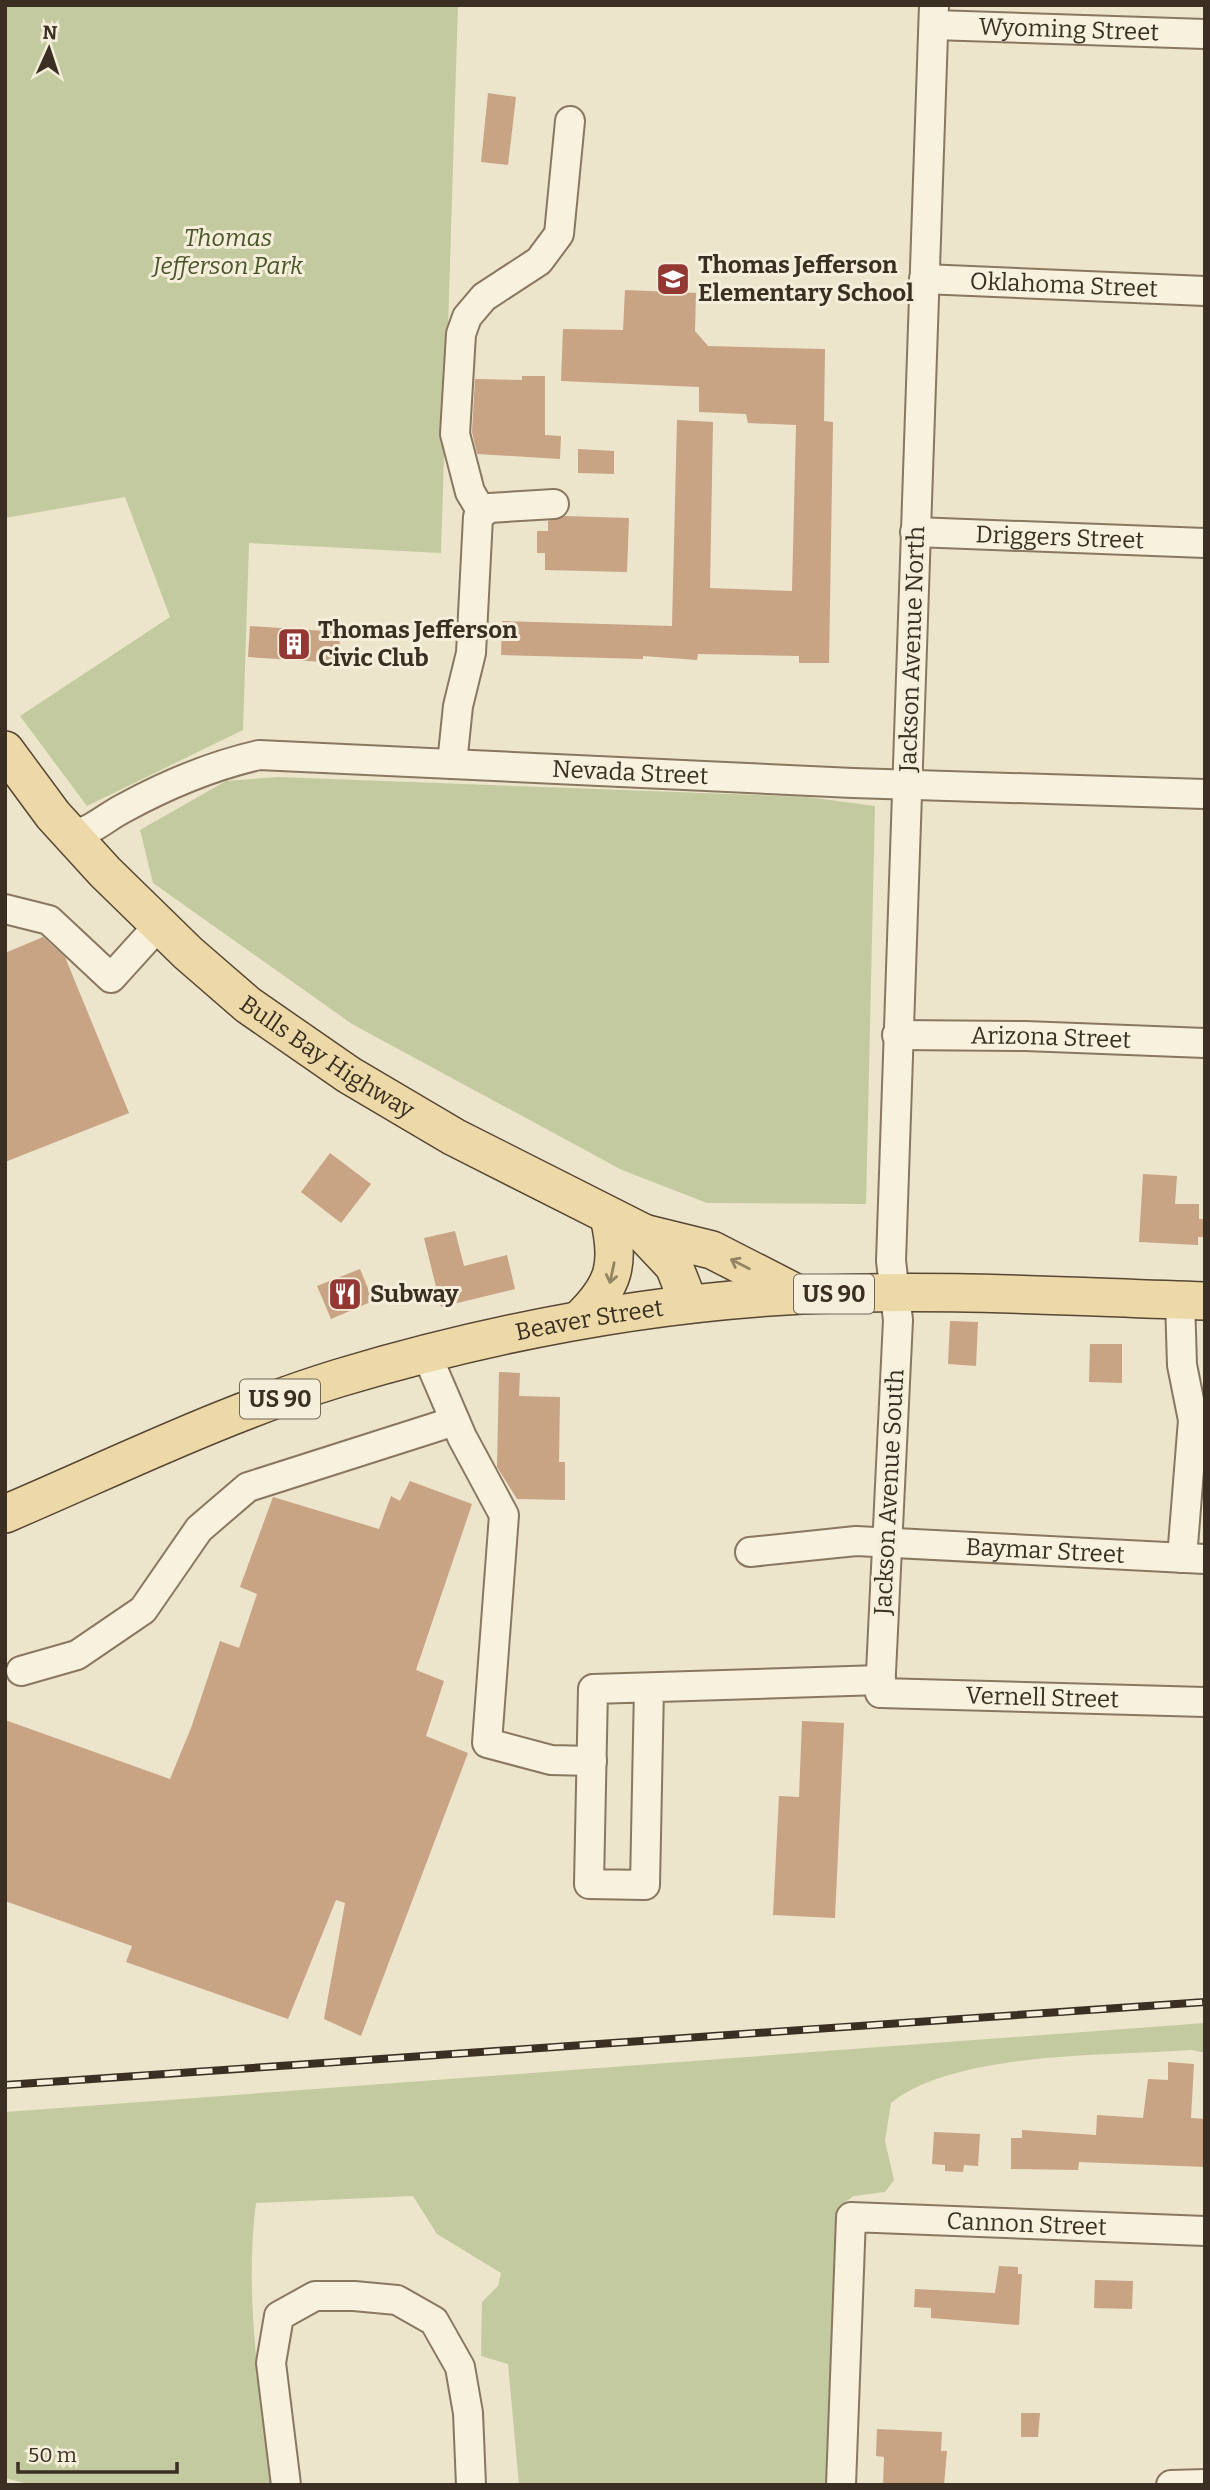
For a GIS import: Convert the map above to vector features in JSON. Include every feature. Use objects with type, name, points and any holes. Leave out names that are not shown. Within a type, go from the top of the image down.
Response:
[{"type":"main road","name":"Bulls Bay Highway","points":[[5,750],[53,815],[72,835],[159,925],[248,1004],[319,1055],[454,1137],[642,1232],[674,1266],[689,1304]]},
{"type":"main road","points":[[580,1319],[611,1283],[615,1243],[609,1217]]},
{"type":"main road","points":[[642,1232],[712,1250],[801,1295]]},
{"type":"main road","name":"Beaver Street","points":[[5,1514],[261,1406],[335,1379],[426,1353],[580,1319],[689,1304],[801,1295],[894,1292],[1193,1301]]},
{"type":"street","name":"Wyoming Street","points":[[934,15],[1205,34]]},
{"type":"street","name":"Jackson Avenue North","points":[[894,1292],[891,1261],[897,1035],[934,15]]},
{"type":"street","points":[[482,512],[470,492],[455,434],[461,334],[467,317],[484,297],[539,261],[559,234],[570,121]]},
{"type":"street","name":"Oklahoma Street","points":[[924,279],[1205,291]]},
{"type":"street","points":[[452,764],[458,706],[471,653],[478,517],[489,508],[554,504]]},
{"type":"street","name":"Driggers Street","points":[[915,532],[1205,543]]},
{"type":"street","name":"Nevada Street","points":[[72,835],[88,832],[123,808],[193,773],[259,755],[908,784],[1205,794]]},
{"type":"street","points":[[5,909],[49,920],[111,978],[159,925]]},
{"type":"street","name":"Arizona Street","points":[[897,1035],[1025,1036],[1205,1043]]},
{"type":"street","name":"Jackson Avenue South","points":[[880,1686],[898,1320],[894,1292]]},
{"type":"street","points":[[1193,1301],[1182,1365],[1193,1420],[1193,1559]]},
{"type":"street","points":[[426,1353],[455,1421],[503,1515],[487,1743],[551,1760],[592,1761],[589,1884],[645,1885],[649,1688]]},
{"type":"street","points":[[20,1671],[77,1655],[143,1610],[199,1529],[248,1487],[455,1421]]},
{"type":"street","name":"Baymar Street","points":[[750,1552],[856,1541],[886,1545],[1193,1559]]},
{"type":"street","name":"Vernell Street","points":[[592,1761],[593,1689],[880,1686],[1205,1702]]},
{"type":"street","name":"Cannon Street","points":[[841,2485],[851,2217],[1205,2231]]},
{"type":"street","points":[[286,2485],[271,2363],[279,2316],[315,2296],[354,2296],[397,2300],[435,2321],[460,2367],[468,2413],[471,2485]]},
{"type":"street","points":[[1171,2485],[1205,2484]]},
{"type":"green space","name":"Thomas Jefferson Park","points":[[5,5],[458,5],[441,553],[249,543],[243,730],[87,806],[20,716],[170,617],[125,497],[5,518]]},
{"type":"green space","points":[[278,777],[807,797],[875,806],[866,1204],[707,1203],[622,1170],[352,1024],[153,883],[140,830],[226,781]]},
{"type":"green space","points":[[1205,2023],[1205,2053],[1192,2050],[1077,2056],[992,2065],[953,2074],[919,2086],[891,2103],[885,2141],[894,2180],[885,2192],[854,2196],[839,2206],[827,2485],[519,2485],[508,2364],[481,2356],[482,2302],[498,2286],[501,2273],[437,2234],[413,2196],[256,2203],[253,2309],[258,2380],[272,2485],[32,2485],[5,2478],[5,2112]]},
{"type":"building","points":[[488,93],[516,97],[508,165],[481,162]]},
{"type":"building","points":[[625,290],[696,293],[695,331],[708,346],[825,349],[824,421],[833,422],[829,663],[799,663],[799,656],[698,654],[697,660],[643,656],[643,659],[501,655],[502,621],[672,626],[677,420],[713,422],[710,588],[792,591],[796,425],[748,423],[746,414],[699,412],[699,387],[561,381],[563,329],[623,330]]},
{"type":"building","points":[[522,376],[545,376],[545,435],[561,436],[560,459],[477,454],[472,432],[475,379],[522,380]]},
{"type":"building","points":[[578,449],[614,451],[614,474],[578,473]]},
{"type":"building","points":[[565,516],[629,518],[627,572],[545,570],[545,553],[537,553],[537,531],[548,531],[548,521]]},
{"type":"building","name":"Thomas Jefferson Civic Club","points":[[250,626],[340,632],[339,663],[248,657]]},
{"type":"building","points":[[43,937],[65,957],[129,1113],[5,1162],[5,953]]},
{"type":"building","points":[[330,1153],[371,1184],[341,1223],[301,1192]]},
{"type":"building","points":[[1143,1174],[1177,1176],[1175,1204],[1199,1204],[1199,1219],[1205,1219],[1205,1237],[1198,1237],[1198,1245],[1139,1242]]},
{"type":"building","points":[[455,1231],[464,1266],[507,1255],[515,1289],[441,1307],[424,1238]]},
{"type":"building","name":"Subway","points":[[360,1269],[373,1301],[331,1319],[317,1286]]},
{"type":"building","points":[[950,1321],[978,1322],[976,1366],[948,1364]]},
{"type":"building","points":[[1090,1344],[1122,1344],[1122,1383],[1089,1382]]},
{"type":"building","points":[[499,1372],[520,1373],[519,1396],[560,1397],[559,1462],[565,1462],[565,1500],[517,1499],[497,1467]]},
{"type":"building","points":[[410,1481],[472,1504],[416,1670],[444,1681],[426,1736],[468,1753],[361,2036],[324,2019],[345,1903],[336,1900],[288,2019],[126,1962],[132,1946],[5,1901],[5,1720],[170,1779],[191,1728],[220,1641],[239,1648],[257,1594],[240,1587],[273,1497],[379,1529],[391,1496],[400,1501]]},
{"type":"building","points":[[802,1721],[844,1723],[835,1918],[773,1915],[779,1796],[799,1797]]},
{"type":"building","points":[[1168,2062],[1194,2064],[1191,2118],[1205,2119],[1205,2167],[1079,2162],[1078,2170],[1011,2169],[1011,2138],[1022,2138],[1022,2130],[1096,2135],[1097,2115],[1143,2118],[1148,2079],[1168,2080]]},
{"type":"building","points":[[934,2132],[980,2134],[978,2166],[964,2165],[963,2172],[945,2171],[945,2165],[932,2164]]},
{"type":"building","points":[[999,2266],[1018,2267],[1018,2274],[1022,2274],[1019,2325],[931,2318],[931,2308],[914,2307],[915,2289],[995,2293]]},
{"type":"building","points":[[1095,2280],[1133,2281],[1132,2309],[1094,2308]]},
{"type":"building","points":[[1021,2413],[1040,2413],[1038,2437],[1021,2437]]},
{"type":"building","points":[[877,2429],[942,2432],[941,2451],[947,2451],[944,2485],[883,2485],[884,2457],[876,2456]]},
{"type":"railway","points":[[5,2085],[1205,2002]]},
{"type":"place","name":"Thomas Jefferson Elementary School","points":[[673,279]]},
{"type":"place","name":"Thomas Jefferson Civic Club","points":[[294,644]]},
{"type":"place","name":"Subway","points":[[345,1294]]}]
